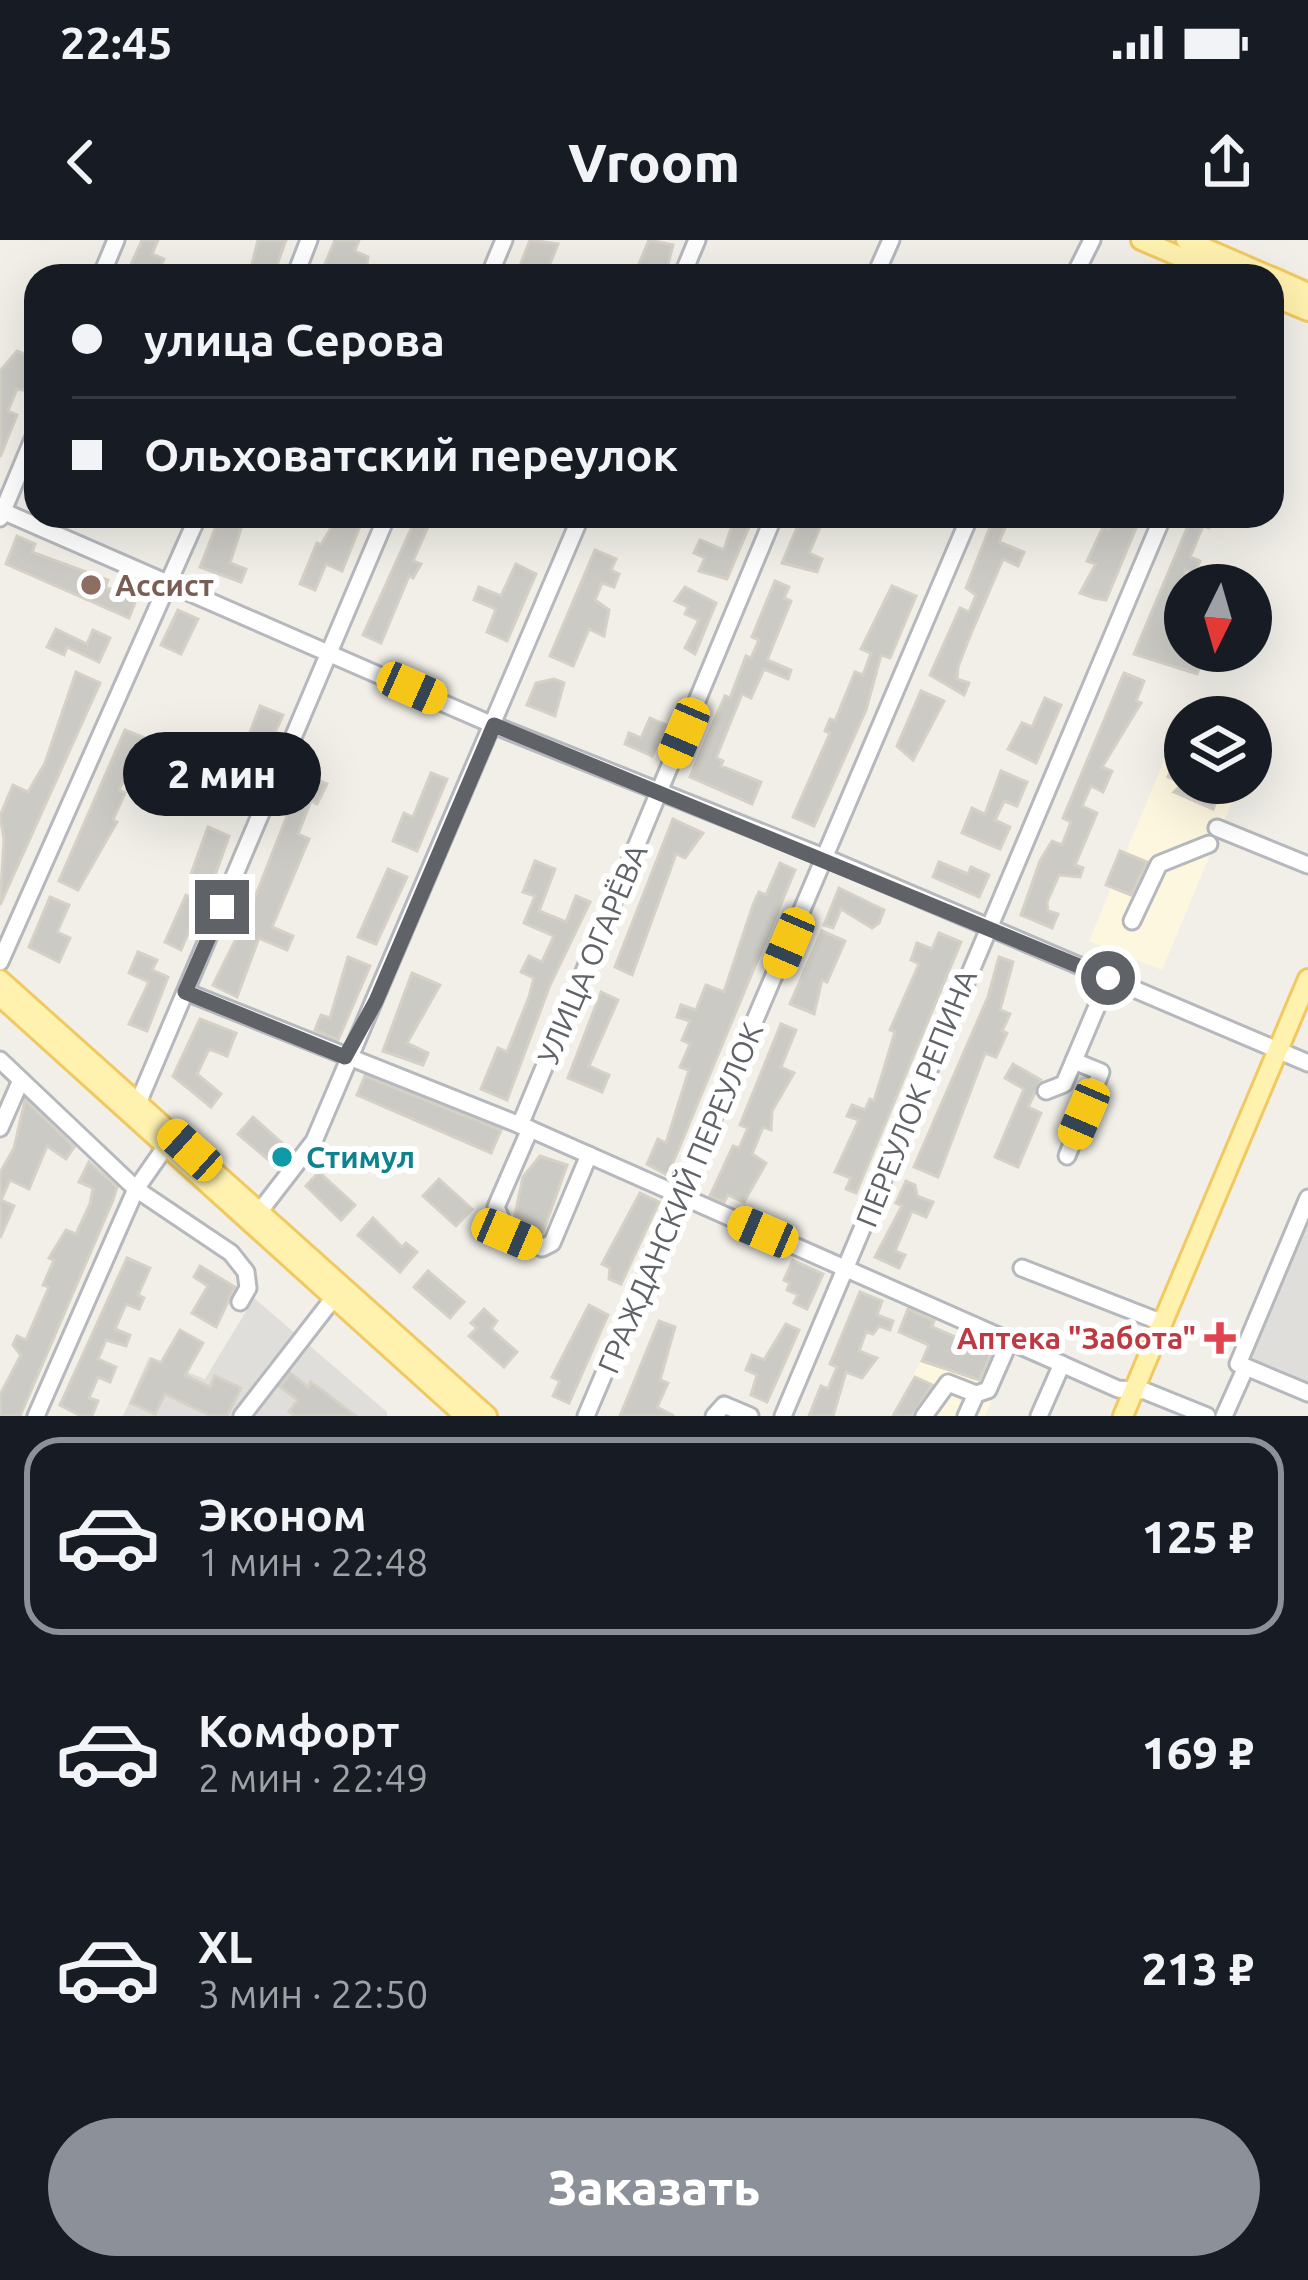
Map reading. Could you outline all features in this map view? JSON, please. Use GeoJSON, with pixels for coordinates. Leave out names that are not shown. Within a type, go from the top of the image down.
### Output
{"type":"FeatureCollection","features":[{"type":"Feature","properties":{"kind":"main road"},"geometry":{"type":"LineString","coordinates":[[1141,240],[1197,264]]}},
{"type":"Feature","properties":{"kind":"main road"},"geometry":{"type":"LineString","coordinates":[[1186,240],[1240,264]]}},
{"type":"Feature","properties":{"kind":"main road"},"geometry":{"type":"LineString","coordinates":[[1123,1416],[1308,979]]}},
{"type":"Feature","properties":{"kind":"main road"},"geometry":{"type":"LineString","coordinates":[[0,980],[260,1210],[465,1416]]}},
{"type":"Feature","properties":{"kind":"main road"},"geometry":{"type":"LineString","coordinates":[[0,996],[166,1146],[487,1416]]}},
{"type":"Feature","properties":{"kind":"street"},"geometry":{"type":"LineString","coordinates":[[1,513],[24,460]]}},
{"type":"Feature","properties":{"kind":"street"},"geometry":{"type":"LineString","coordinates":[[36,528],[494,725],[826,858],[1308,1063]]}},
{"type":"Feature","properties":{"kind":"street"},"geometry":{"type":"LineString","coordinates":[[0,962],[193,528]]}},
{"type":"Feature","properties":{"kind":"street"},"geometry":{"type":"LineString","coordinates":[[138,1103],[382,528]]}},
{"type":"Feature","properties":{"kind":"street"},"geometry":{"type":"LineString","coordinates":[[260,1210],[314,1142],[345,1057],[376,1001],[576,528]]}},
{"type":"Feature","properties":{"kind":"street","name":"УЛИЦА ОГАРЁВА"},"geometry":{"type":"LineString","coordinates":[[589,1155],[552,1243],[542,1248],[507,1234],[496,1207],[525,1127],[769,528]]}},
{"type":"Feature","properties":{"kind":"street","name":"ГРАЖДАНСКИЙ ПЕРЕУЛОК"},"geometry":{"type":"LineString","coordinates":[[586,1416],[965,528]]}},
{"type":"Feature","properties":{"kind":"street","name":"ПЕРЕУЛОК РЕПИНА"},"geometry":{"type":"LineString","coordinates":[[783,1416],[1158,528]]}},
{"type":"Feature","properties":{"kind":"street"},"geometry":{"type":"LineString","coordinates":[[1132,921],[1159,864],[1213,836],[1308,865]]}},
{"type":"Feature","properties":{"kind":"street"},"geometry":{"type":"LineString","coordinates":[[1046,1091],[1064,1084],[1108,978]]}},
{"type":"Feature","properties":{"kind":"street"},"geometry":{"type":"LineString","coordinates":[[185,992],[525,1127],[1062,1364],[1207,1416]]}},
{"type":"Feature","properties":{"kind":"street"},"geometry":{"type":"LineString","coordinates":[[0,1060],[136,1189],[242,1264],[248,1288],[240,1302]]}},
{"type":"Feature","properties":{"kind":"street"},"geometry":{"type":"LineString","coordinates":[[1066,1156],[1101,1072],[1074,1060]]}},
{"type":"Feature","properties":{"kind":"street"},"geometry":{"type":"LineString","coordinates":[[0,1128],[21,1080]]}},
{"type":"Feature","properties":{"kind":"street"},"geometry":{"type":"LineString","coordinates":[[36,1416],[136,1189],[166,1146]]}},
{"type":"Feature","properties":{"kind":"street"},"geometry":{"type":"LineString","coordinates":[[1306,1388],[1238,1364],[1308,1198]]}},
{"type":"Feature","properties":{"kind":"street"},"geometry":{"type":"LineString","coordinates":[[1022,1268],[1163,1323]]}},
{"type":"Feature","properties":{"kind":"street"},"geometry":{"type":"LineString","coordinates":[[242,1416],[339,1292]]}},
{"type":"Feature","properties":{"kind":"street"},"geometry":{"type":"LineString","coordinates":[[924,1416],[948,1383],[976,1394],[988,1390],[1010,1340]]}},
{"type":"Feature","properties":{"kind":"street"},"geometry":{"type":"LineString","coordinates":[[1039,1416],[1062,1364]]}},
{"type":"Feature","properties":{"kind":"street"},"geometry":{"type":"LineString","coordinates":[[1224,1416],[1246,1367]]}},
{"type":"Feature","properties":{"kind":"street"},"geometry":{"type":"LineString","coordinates":[[966,1416],[976,1394]]}},
{"type":"Feature","properties":{"kind":"street"},"geometry":{"type":"LineString","coordinates":[[714,1416],[724,1405],[750,1416]]}},
{"type":"Feature","properties":{"kind":"shaded area"},"geometry":{"type":"Polygon","coordinates":[[[1164,761],[1164,804],[1231,804],[1162,970],[1089,941],[1164,761]]]}},
{"type":"Feature","properties":{"kind":"shaded area"},"geometry":{"type":"Polygon","coordinates":[[[1308,1190],[1308,1387],[1240,1359],[1308,1190]]]}},
{"type":"Feature","properties":{"kind":"shaded area"},"geometry":{"type":"Polygon","coordinates":[[[254,1298],[387,1416],[123,1416],[149,1357],[205,1379],[254,1298]]]}},
{"type":"Feature","properties":{"kind":"shaded area"},"geometry":{"type":"Polygon","coordinates":[[[936,1329],[984,1350],[987,1345],[1001,1351],[1008,1361],[985,1416],[893,1416],[936,1329]]]}},
{"type":"Feature","properties":{"kind":"building"},"geometry":{"type":"Polygon","coordinates":[[[142,240],[158,240],[152,254],[164,259],[162,264],[131,264],[142,240]]]}},
{"type":"Feature","properties":{"kind":"building"},"geometry":{"type":"Polygon","coordinates":[[[258,240],[286,240],[277,264],[252,264],[258,240]]]}},
{"type":"Feature","properties":{"kind":"building"},"geometry":{"type":"Polygon","coordinates":[[[335,240],[359,240],[355,251],[368,257],[367,264],[325,264],[335,240]]]}},
{"type":"Feature","properties":{"kind":"building"},"geometry":{"type":"Polygon","coordinates":[[[530,240],[558,244],[550,264],[521,264],[530,240]]]}},
{"type":"Feature","properties":{"kind":"building"},"geometry":{"type":"Polygon","coordinates":[[[649,240],[673,245],[668,264],[639,264],[649,240]]]}},
{"type":"Feature","properties":{"kind":"building"},"geometry":{"type":"Polygon","coordinates":[[[17,351],[24,354],[24,390],[17,389],[8,411],[17,415],[0,457],[0,371],[17,351]]]}},
{"type":"Feature","properties":{"kind":"building"},"geometry":{"type":"Polygon","coordinates":[[[215,528],[241,528],[230,563],[246,569],[241,582],[200,567],[215,528]]]}},
{"type":"Feature","properties":{"kind":"building"},"geometry":{"type":"Polygon","coordinates":[[[331,528],[359,528],[342,571],[326,564],[315,590],[300,584],[317,543],[321,545],[331,528]]]}},
{"type":"Feature","properties":{"kind":"building"},"geometry":{"type":"Polygon","coordinates":[[[412,528],[427,528],[413,561],[421,564],[413,578],[409,576],[381,643],[363,635],[412,528]]]}},
{"type":"Feature","properties":{"kind":"building"},"geometry":{"type":"Polygon","coordinates":[[[731,528],[748,528],[727,579],[699,571],[705,558],[694,553],[700,540],[724,550],[731,528]]]}},
{"type":"Feature","properties":{"kind":"building"},"geometry":{"type":"Polygon","coordinates":[[[797,528],[820,528],[809,553],[822,559],[817,572],[782,563],[797,528]]]}},
{"type":"Feature","properties":{"kind":"building"},"geometry":{"type":"Polygon","coordinates":[[[990,528],[1005,528],[999,542],[1024,552],[1018,566],[1003,559],[970,636],[958,667],[957,679],[969,683],[964,695],[930,675],[960,608],[969,612],[976,595],[966,588],[990,528]]]}},
{"type":"Feature","properties":{"kind":"building"},"geometry":{"type":"Polygon","coordinates":[[[1103,528],[1136,528],[1106,600],[1080,593],[1096,564],[1087,561],[1103,528]]]}},
{"type":"Feature","properties":{"kind":"building"},"geometry":{"type":"Polygon","coordinates":[[[1187,528],[1202,528],[1190,557],[1199,564],[1172,564],[1187,528]]]}},
{"type":"Feature","properties":{"kind":"building"},"geometry":{"type":"Polygon","coordinates":[[[17,536],[35,544],[32,552],[108,580],[105,587],[136,600],[129,618],[6,564],[17,536]]]}},
{"type":"Feature","properties":{"kind":"building"},"geometry":{"type":"Polygon","coordinates":[[[595,550],[616,559],[611,570],[619,574],[614,587],[602,583],[595,600],[609,610],[604,636],[589,629],[573,666],[550,656],[595,550]]]}},
{"type":"Feature","properties":{"kind":"building"},"geometry":{"type":"Polygon","coordinates":[[[516,564],[536,574],[507,641],[487,632],[496,609],[474,600],[479,587],[501,596],[516,564]]]}},
{"type":"Feature","properties":{"kind":"building"},"geometry":{"type":"Polygon","coordinates":[[[775,581],[789,587],[784,598],[791,601],[767,660],[791,670],[788,679],[764,669],[751,698],[742,694],[716,758],[723,761],[721,766],[761,782],[752,804],[690,777],[725,696],[730,698],[746,656],[751,658],[759,640],[752,637],[775,581]]]}},
{"type":"Feature","properties":{"kind":"building"},"geometry":{"type":"Polygon","coordinates":[[[1164,583],[1164,664],[1134,654],[1164,583]]]}},
{"type":"Feature","properties":{"kind":"building"},"geometry":{"type":"Polygon","coordinates":[[[892,586],[916,596],[890,658],[881,655],[866,710],[814,826],[793,817],[830,733],[825,731],[830,719],[835,721],[855,672],[863,675],[871,653],[861,649],[892,586]]]}},
{"type":"Feature","properties":{"kind":"building"},"geometry":{"type":"Polygon","coordinates":[[[685,587],[716,603],[695,654],[685,648],[699,620],[685,614],[688,607],[675,601],[685,587]]]}},
{"type":"Feature","properties":{"kind":"building"},"geometry":{"type":"Polygon","coordinates":[[[178,610],[198,619],[181,654],[161,645],[178,610]]]}},
{"type":"Feature","properties":{"kind":"building"},"geometry":{"type":"Polygon","coordinates":[[[56,629],[87,644],[93,630],[110,638],[99,662],[67,647],[64,655],[47,647],[56,629]]]}},
{"type":"Feature","properties":{"kind":"building"},"geometry":{"type":"Polygon","coordinates":[[[76,672],[100,683],[0,905],[4,839],[0,816],[13,785],[28,792],[45,763],[76,672]]]}},
{"type":"Feature","properties":{"kind":"building"},"geometry":{"type":"Polygon","coordinates":[[[1124,673],[1144,681],[1136,701],[1141,703],[1102,767],[1112,771],[1103,792],[1091,786],[1082,806],[1097,813],[1075,865],[1083,868],[1080,877],[1059,875],[1047,902],[1048,911],[1058,914],[1052,928],[1021,915],[1040,861],[1052,841],[1062,845],[1071,822],[1063,818],[1124,673]]]}},
{"type":"Feature","properties":{"kind":"building"},"geometry":{"type":"Polygon","coordinates":[[[554,679],[564,683],[555,716],[527,705],[536,683],[554,679]]]}},
{"type":"Feature","properties":{"kind":"building"},"geometry":{"type":"Polygon","coordinates":[[[921,691],[944,701],[913,760],[897,746],[921,691]]]}},
{"type":"Feature","properties":{"kind":"building"},"geometry":{"type":"Polygon","coordinates":[[[1045,698],[1061,705],[1036,763],[1008,749],[1022,723],[1032,727],[1045,698]]]}},
{"type":"Feature","properties":{"kind":"building"},"geometry":{"type":"Polygon","coordinates":[[[260,706],[283,715],[260,766],[240,759],[260,706]]]}},
{"type":"Feature","properties":{"kind":"building"},"geometry":{"type":"Polygon","coordinates":[[[650,718],[666,725],[652,756],[625,744],[629,733],[641,738],[650,718]]]}},
{"type":"Feature","properties":{"kind":"building"},"geometry":{"type":"Polygon","coordinates":[[[125,730],[145,738],[119,790],[125,793],[113,820],[117,822],[78,890],[59,881],[125,730]]]}},
{"type":"Feature","properties":{"kind":"building"},"geometry":{"type":"Polygon","coordinates":[[[1001,771],[1027,782],[1017,806],[1004,801],[995,820],[1010,827],[1000,849],[962,833],[972,808],[985,814],[1001,771]]]}},
{"type":"Feature","properties":{"kind":"building"},"geometry":{"type":"Polygon","coordinates":[[[304,773],[327,784],[317,804],[311,801],[298,834],[309,839],[272,927],[293,936],[287,950],[259,938],[237,997],[213,985],[248,915],[304,773]]]}},
{"type":"Feature","properties":{"kind":"building"},"geometry":{"type":"Polygon","coordinates":[[[431,773],[447,779],[417,851],[393,841],[404,813],[413,817],[431,773]]]}},
{"type":"Feature","properties":{"kind":"building"},"geometry":{"type":"Polygon","coordinates":[[[673,819],[703,833],[685,858],[676,854],[632,975],[615,967],[673,819]]]}},
{"type":"Feature","properties":{"kind":"building"},"geometry":{"type":"Polygon","coordinates":[[[208,827],[229,836],[212,884],[191,874],[208,827]]]}},
{"type":"Feature","properties":{"kind":"building"},"geometry":{"type":"Polygon","coordinates":[[[1120,851],[1147,862],[1131,895],[1106,885],[1120,851]]]}},
{"type":"Feature","properties":{"kind":"building"},"geometry":{"type":"Polygon","coordinates":[[[535,861],[555,869],[539,911],[566,922],[576,896],[590,902],[550,985],[507,1100],[481,1089],[498,1048],[507,1052],[529,997],[534,978],[521,972],[529,956],[542,962],[554,936],[524,923],[535,896],[523,892],[535,861]]]}},
{"type":"Feature","properties":{"kind":"building"},"geometry":{"type":"Polygon","coordinates":[[[939,862],[968,874],[971,867],[989,875],[979,897],[933,877],[939,862]]]}},
{"type":"Feature","properties":{"kind":"building"},"geometry":{"type":"Polygon","coordinates":[[[780,863],[795,870],[672,1165],[679,1168],[674,1179],[647,1164],[658,1139],[666,1143],[689,1070],[680,1067],[690,1044],[682,1040],[690,1021],[677,1017],[681,1005],[696,1010],[706,985],[724,992],[753,905],[759,892],[766,895],[780,863]]]}},
{"type":"Feature","properties":{"kind":"building"},"geometry":{"type":"Polygon","coordinates":[[[388,869],[407,877],[376,944],[358,937],[388,869]]]}},
{"type":"Feature","properties":{"kind":"building"},"geometry":{"type":"Polygon","coordinates":[[[839,888],[884,910],[879,923],[872,928],[841,909],[833,928],[824,925],[839,888]]]}},
{"type":"Feature","properties":{"kind":"building"},"geometry":{"type":"Polygon","coordinates":[[[186,895],[201,902],[181,950],[165,942],[186,895]]]}},
{"type":"Feature","properties":{"kind":"building"},"geometry":{"type":"Polygon","coordinates":[[[50,897],[69,905],[57,932],[70,938],[59,962],[29,947],[50,897]]]}},
{"type":"Feature","properties":{"kind":"building"},"geometry":{"type":"Polygon","coordinates":[[[822,931],[845,941],[827,982],[822,980],[814,1014],[790,1004],[822,931]]]}},
{"type":"Feature","properties":{"kind":"building"},"geometry":{"type":"Polygon","coordinates":[[[939,933],[961,942],[856,1193],[846,1189],[851,1178],[835,1172],[859,1120],[847,1116],[852,1105],[865,1110],[870,1099],[874,1101],[895,1032],[890,1030],[919,964],[911,960],[917,943],[932,949],[939,933]]]}},
{"type":"Feature","properties":{"kind":"building"},"geometry":{"type":"Polygon","coordinates":[[[138,952],[157,960],[152,970],[168,977],[147,1031],[129,1024],[149,982],[129,973],[138,952]]]}},
{"type":"Feature","properties":{"kind":"building"},"geometry":{"type":"Polygon","coordinates":[[[348,957],[370,966],[338,1040],[315,1030],[321,1015],[330,1018],[348,957]]]}},
{"type":"Feature","properties":{"kind":"building"},"geometry":{"type":"Polygon","coordinates":[[[999,957],[1013,962],[1000,1010],[1010,1014],[1002,1031],[1007,1033],[996,1057],[985,1053],[938,1177],[914,1167],[988,997],[999,957]]]}},
{"type":"Feature","properties":{"kind":"building"},"geometry":{"type":"Polygon","coordinates":[[[412,973],[440,985],[407,1043],[428,1053],[423,1065],[383,1051],[412,973]]]}},
{"type":"Feature","properties":{"kind":"building"},"geometry":{"type":"Polygon","coordinates":[[[601,992],[618,1000],[589,1066],[609,1075],[602,1092],[568,1078],[601,992]]]}},
{"type":"Feature","properties":{"kind":"building"},"geometry":{"type":"Polygon","coordinates":[[[200,1019],[236,1033],[227,1056],[209,1049],[197,1074],[221,1094],[211,1107],[173,1076],[200,1019]]]}},
{"type":"Feature","properties":{"kind":"building"},"geometry":{"type":"Polygon","coordinates":[[[781,1024],[796,1030],[781,1067],[794,1073],[772,1111],[771,1130],[763,1127],[752,1154],[766,1163],[744,1202],[728,1195],[724,1202],[710,1196],[733,1146],[739,1148],[748,1128],[740,1125],[781,1024]]]}},
{"type":"Feature","properties":{"kind":"building"},"geometry":{"type":"Polygon","coordinates":[[[1013,1064],[1041,1080],[1028,1107],[1041,1113],[1018,1167],[995,1157],[1024,1089],[1005,1078],[1013,1064]]]}},
{"type":"Feature","properties":{"kind":"building"},"geometry":{"type":"Polygon","coordinates":[[[365,1076],[501,1130],[491,1153],[357,1095],[365,1076]]]}},
{"type":"Feature","properties":{"kind":"building"},"geometry":{"type":"Polygon","coordinates":[[[25,1100],[74,1147],[66,1159],[47,1146],[29,1189],[10,1180],[1,1200],[14,1206],[0,1238],[0,1173],[14,1148],[25,1100]]]}},
{"type":"Feature","properties":{"kind":"building"},"geometry":{"type":"Polygon","coordinates":[[[253,1117],[291,1151],[278,1168],[238,1134],[253,1117]]]}},
{"type":"Feature","properties":{"kind":"building"},"geometry":{"type":"Polygon","coordinates":[[[540,1156],[567,1165],[542,1235],[514,1219],[523,1177],[540,1156]]]}},
{"type":"Feature","properties":{"kind":"building"},"geometry":{"type":"Polygon","coordinates":[[[89,1162],[117,1187],[113,1200],[20,1416],[0,1416],[0,1395],[21,1355],[13,1345],[17,1336],[26,1340],[49,1287],[43,1285],[54,1260],[49,1258],[66,1230],[76,1234],[90,1204],[93,1188],[79,1182],[89,1162]]]}},
{"type":"Feature","properties":{"kind":"building"},"geometry":{"type":"Polygon","coordinates":[[[319,1172],[355,1205],[341,1220],[306,1186],[319,1172]]]}},
{"type":"Feature","properties":{"kind":"building"},"geometry":{"type":"Polygon","coordinates":[[[439,1179],[472,1209],[456,1226],[423,1196],[439,1179]]]}},
{"type":"Feature","properties":{"kind":"building"},"geometry":{"type":"Polygon","coordinates":[[[906,1181],[915,1185],[917,1196],[933,1202],[926,1217],[912,1211],[895,1251],[905,1255],[899,1268],[875,1257],[902,1206],[896,1203],[906,1181]]]}},
{"type":"Feature","properties":{"kind":"building"},"geometry":{"type":"Polygon","coordinates":[[[640,1193],[659,1202],[621,1284],[609,1279],[610,1268],[602,1264],[640,1193]]]}},
{"type":"Feature","properties":{"kind":"building"},"geometry":{"type":"Polygon","coordinates":[[[373,1218],[402,1247],[406,1243],[417,1252],[400,1272],[358,1235],[373,1218]]]}},
{"type":"Feature","properties":{"kind":"building"},"geometry":{"type":"Polygon","coordinates":[[[127,1258],[150,1268],[138,1295],[144,1298],[139,1309],[126,1304],[115,1329],[130,1335],[126,1346],[106,1340],[98,1359],[116,1367],[110,1382],[98,1377],[89,1398],[98,1401],[92,1416],[81,1416],[60,1405],[127,1258]]]}},
{"type":"Feature","properties":{"kind":"building"},"geometry":{"type":"Polygon","coordinates":[[[793,1260],[823,1274],[807,1309],[794,1303],[798,1295],[787,1290],[790,1283],[784,1280],[793,1260]]]}},
{"type":"Feature","properties":{"kind":"building"},"geometry":{"type":"Polygon","coordinates":[[[200,1266],[235,1287],[216,1327],[192,1313],[208,1286],[194,1277],[200,1266]]]}},
{"type":"Feature","properties":{"kind":"building"},"geometry":{"type":"Polygon","coordinates":[[[428,1271],[464,1302],[450,1318],[414,1287],[428,1271]]]}},
{"type":"Feature","properties":{"kind":"building"},"geometry":{"type":"Polygon","coordinates":[[[860,1292],[882,1301],[877,1315],[893,1321],[890,1330],[879,1326],[873,1334],[866,1332],[859,1351],[877,1358],[862,1378],[846,1372],[833,1416],[809,1416],[821,1386],[828,1389],[837,1367],[830,1364],[860,1292]]]}},
{"type":"Feature","properties":{"kind":"building"},"geometry":{"type":"Polygon","coordinates":[[[589,1305],[608,1315],[569,1403],[553,1396],[560,1381],[552,1377],[589,1305]]]}},
{"type":"Feature","properties":{"kind":"building"},"geometry":{"type":"Polygon","coordinates":[[[484,1309],[497,1321],[491,1329],[517,1352],[504,1367],[469,1336],[477,1328],[471,1323],[484,1309]]]}},
{"type":"Feature","properties":{"kind":"building"},"geometry":{"type":"Polygon","coordinates":[[[908,1309],[934,1321],[932,1327],[985,1350],[987,1345],[994,1348],[979,1380],[922,1361],[929,1345],[899,1332],[908,1309]]]}},
{"type":"Feature","properties":{"kind":"building"},"geometry":{"type":"Polygon","coordinates":[[[659,1321],[675,1327],[660,1380],[668,1383],[657,1407],[674,1416],[620,1416],[659,1321]]]}},
{"type":"Feature","properties":{"kind":"building"},"geometry":{"type":"Polygon","coordinates":[[[786,1324],[799,1330],[767,1402],[751,1395],[757,1375],[746,1370],[752,1355],[764,1360],[786,1324]]]}},
{"type":"Feature","properties":{"kind":"building"},"geometry":{"type":"Polygon","coordinates":[[[180,1330],[203,1343],[185,1375],[210,1387],[215,1376],[241,1388],[227,1416],[211,1416],[165,1394],[155,1414],[131,1403],[152,1359],[161,1363],[180,1330]]]}},
{"type":"Feature","properties":{"kind":"building"},"geometry":{"type":"Polygon","coordinates":[[[290,1373],[308,1387],[311,1382],[356,1416],[295,1416],[289,1412],[298,1400],[280,1387],[290,1373]]]}},
{"type":"Feature","properties":{"kind":"building"},"geometry":{"type":"Polygon","coordinates":[[[915,1377],[932,1385],[912,1416],[893,1416],[915,1377]]]}},
{"type":"Feature","properties":{"kind":"place","name":"Ассист"},"geometry":{"type":"Point","coordinates":[91,585]}},
{"type":"Feature","properties":{"kind":"place","name":"Стимул"},"geometry":{"type":"Point","coordinates":[282,1157]}},
{"type":"Feature","properties":{"kind":"place","name":"Аптека \"Забота\""},"geometry":{"type":"Point","coordinates":[1220,1338]}},
{"type":"Feature","properties":{"kind":"route"},"geometry":{"type":"LineString","coordinates":[[222,907],[185,992],[345,1057],[376,1001],[494,725],[1108,978]]}}]}
